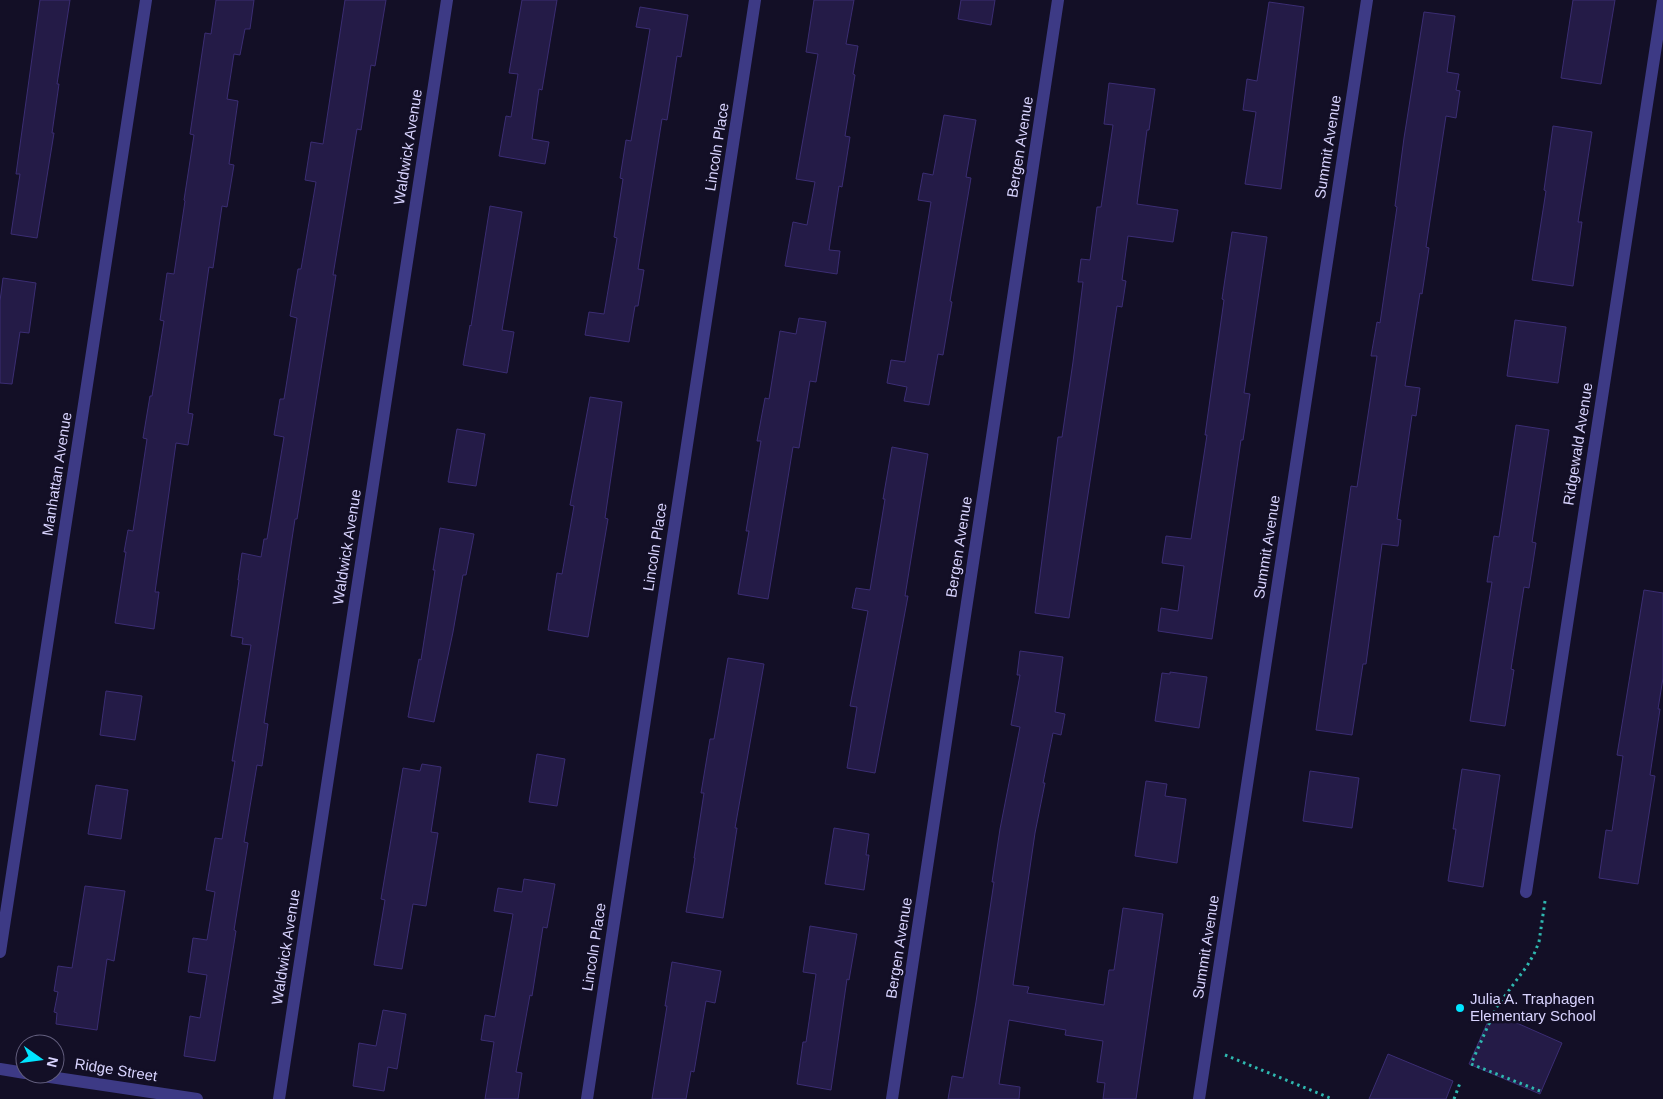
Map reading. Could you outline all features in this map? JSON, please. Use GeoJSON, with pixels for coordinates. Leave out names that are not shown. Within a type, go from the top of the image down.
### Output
{"type":"FeatureCollection","features":[{"type":"Feature","properties":{"kind":"street","name":"Manhattan Avenue"},"geometry":{"type":"LineString","coordinates":[[0,952],[146,0]]}},
{"type":"Feature","properties":{"kind":"street","name":"Waldwick Avenue"},"geometry":{"type":"LineString","coordinates":[[279,1099],[447,0]]}},
{"type":"Feature","properties":{"kind":"street","name":"Lincoln Place"},"geometry":{"type":"LineString","coordinates":[[587,1099],[756,0]]}},
{"type":"Feature","properties":{"kind":"street","name":"Bergen Avenue"},"geometry":{"type":"LineString","coordinates":[[892,1099],[1058,0]]}},
{"type":"Feature","properties":{"kind":"street","name":"Summit Avenue"},"geometry":{"type":"LineString","coordinates":[[1199,1099],[1367,0]]}},
{"type":"Feature","properties":{"kind":"street","name":"Ridgewald Avenue"},"geometry":{"type":"LineString","coordinates":[[1526,892],[1663,0]]}},
{"type":"Feature","properties":{"kind":"street"},"geometry":{"type":"LineString","coordinates":[[0,1070],[15,1072]]}},
{"type":"Feature","properties":{"kind":"street","name":"Ridge Street"},"geometry":{"type":"LineString","coordinates":[[65,1079],[197,1099]]}},
{"type":"Feature","properties":{"kind":"path"},"geometry":{"type":"LineString","coordinates":[[1526,892],[1546,895],[1539,942],[1527,966],[1496,1008],[1471,1064],[1540,1091]]}},
{"type":"Feature","properties":{"kind":"path"},"geometry":{"type":"LineString","coordinates":[[1207,1047],[1331,1099]]}},
{"type":"Feature","properties":{"kind":"path"},"geometry":{"type":"LineString","coordinates":[[1454,1099],[1460,1083]]}},
{"type":"Feature","properties":{"kind":"building"},"geometry":{"type":"Polygon","coordinates":[[[40,0],[70,0],[57,84],[59,84],[52,133],[54,133],[37,238],[11,234],[20,174],[16,174],[40,0]]]}},
{"type":"Feature","properties":{"kind":"building"},"geometry":{"type":"Polygon","coordinates":[[[216,0],[254,0],[250,29],[245,29],[240,55],[234,54],[227,99],[238,101],[229,164],[234,165],[227,207],[222,206],[213,268],[209,267],[188,413],[193,414],[188,445],[176,443],[155,592],[159,592],[154,629],[115,623],[126,552],[124,552],[128,530],[133,531],[147,439],[143,438],[164,321],[160,320],[167,273],[174,274],[194,135],[190,134],[205,33],[211,34],[216,0]]]}},
{"type":"Feature","properties":{"kind":"building"},"geometry":{"type":"Polygon","coordinates":[[[345,0],[386,0],[375,66],[371,65],[361,130],[357,129],[333,275],[336,275],[297,519],[295,519],[264,723],[268,724],[262,766],[257,765],[244,842],[248,843],[215,1061],[184,1056],[190,1016],[200,1018],[207,975],[188,972],[193,938],[207,940],[215,892],[206,890],[215,838],[222,839],[235,761],[232,761],[251,645],[242,644],[243,638],[231,636],[238,580],[242,553],[261,557],[264,539],[267,539],[284,437],[274,435],[280,399],[284,399],[297,318],[290,316],[298,269],[301,269],[316,182],[305,180],[311,142],[323,144],[345,0]]]}},
{"type":"Feature","properties":{"kind":"building"},"geometry":{"type":"Polygon","coordinates":[[[522,0],[557,0],[542,90],[539,89],[532,139],[549,142],[545,164],[499,156],[506,116],[511,117],[518,74],[509,73],[522,0]]]}},
{"type":"Feature","properties":{"kind":"building"},"geometry":{"type":"Polygon","coordinates":[[[814,0],[854,0],[846,44],[858,46],[845,136],[850,137],[842,187],[839,186],[829,250],[840,251],[837,274],[785,266],[793,222],[807,225],[815,182],[796,179],[818,54],[806,52],[814,0]]]}},
{"type":"Feature","properties":{"kind":"building"},"geometry":{"type":"Polygon","coordinates":[[[961,0],[995,0],[991,25],[958,19],[961,0]]]}},
{"type":"Feature","properties":{"kind":"building"},"geometry":{"type":"Polygon","coordinates":[[[1573,0],[1615,0],[1601,84],[1561,78],[1573,0]]]}},
{"type":"Feature","properties":{"kind":"building"},"geometry":{"type":"Polygon","coordinates":[[[1269,2],[1304,7],[1281,189],[1245,184],[1256,112],[1243,110],[1247,79],[1257,81],[1269,2]]]}},
{"type":"Feature","properties":{"kind":"building"},"geometry":{"type":"Polygon","coordinates":[[[640,7],[688,15],[681,57],[677,56],[667,120],[662,119],[638,269],[644,270],[629,342],[585,335],[589,312],[604,314],[617,238],[614,237],[623,179],[620,178],[626,140],[631,141],[650,29],[636,27],[640,7]]]}},
{"type":"Feature","properties":{"kind":"building"},"geometry":{"type":"Polygon","coordinates":[[[1424,12],[1455,16],[1447,72],[1459,74],[1456,90],[1460,91],[1456,118],[1446,116],[1426,247],[1429,248],[1405,386],[1420,388],[1416,416],[1412,415],[1397,519],[1401,520],[1398,546],[1382,544],[1366,664],[1363,664],[1352,735],[1316,730],[1351,486],[1357,487],[1377,356],[1371,356],[1377,322],[1380,323],[1397,207],[1395,206],[1404,138],[1424,12]]]}},
{"type":"Feature","properties":{"kind":"building"},"geometry":{"type":"Polygon","coordinates":[[[1109,83],[1155,89],[1149,130],[1147,130],[1137,204],[1178,210],[1173,242],[1128,236],[1122,280],[1126,281],[1122,307],[1117,306],[1069,618],[1035,613],[1058,437],[1062,437],[1073,362],[1083,282],[1078,282],[1081,259],[1090,260],[1097,207],[1101,207],[1113,125],[1104,124],[1109,83]]]}},
{"type":"Feature","properties":{"kind":"building"},"geometry":{"type":"Polygon","coordinates":[[[944,115],[976,120],[966,177],[971,178],[950,301],[952,302],[943,355],[938,354],[929,405],[904,401],[907,387],[887,383],[891,360],[905,362],[931,202],[918,200],[923,173],[933,175],[944,115]]]}},
{"type":"Feature","properties":{"kind":"building"},"geometry":{"type":"Polygon","coordinates":[[[1553,126],[1592,132],[1578,222],[1582,222],[1573,286],[1532,280],[1546,191],[1544,190],[1553,126]]]}},
{"type":"Feature","properties":{"kind":"building"},"geometry":{"type":"Polygon","coordinates":[[[490,206],[522,212],[502,330],[514,332],[507,373],[463,365],[490,206]]]}},
{"type":"Feature","properties":{"kind":"building"},"geometry":{"type":"Polygon","coordinates":[[[1232,232],[1267,237],[1244,393],[1250,394],[1243,440],[1241,440],[1212,639],[1158,631],[1161,608],[1178,611],[1184,566],[1162,563],[1166,536],[1191,539],[1207,435],[1205,435],[1232,232]]]}},
{"type":"Feature","properties":{"kind":"building"},"geometry":{"type":"Polygon","coordinates":[[[3,278],[36,283],[29,333],[20,332],[12,384],[0,383],[0,301],[3,278]]]}},
{"type":"Feature","properties":{"kind":"building"},"geometry":{"type":"Polygon","coordinates":[[[799,318],[826,322],[816,382],[810,381],[799,448],[793,447],[768,599],[738,594],[749,531],[746,531],[761,441],[757,441],[765,398],[769,399],[780,331],[796,334],[799,318]]]}},
{"type":"Feature","properties":{"kind":"building"},"geometry":{"type":"Polygon","coordinates":[[[1515,320],[1566,327],[1558,383],[1507,376],[1515,320]]]}},
{"type":"Feature","properties":{"kind":"building"},"geometry":{"type":"Polygon","coordinates":[[[590,397],[622,402],[605,518],[608,519],[588,637],[548,630],[557,573],[562,574],[574,506],[570,505],[590,397]]]}},
{"type":"Feature","properties":{"kind":"building"},"geometry":{"type":"Polygon","coordinates":[[[1516,425],[1549,430],[1532,542],[1536,543],[1529,588],[1524,587],[1511,669],[1514,670],[1505,726],[1470,721],[1492,582],[1487,582],[1494,536],[1499,537],[1516,425]]]}},
{"type":"Feature","properties":{"kind":"building"},"geometry":{"type":"Polygon","coordinates":[[[457,429],[485,434],[476,486],[448,482],[457,429]]]}},
{"type":"Feature","properties":{"kind":"building"},"geometry":{"type":"Polygon","coordinates":[[[892,447],[928,454],[905,596],[908,596],[875,773],[847,768],[857,707],[850,706],[868,611],[852,608],[856,588],[870,590],[892,447]]]}},
{"type":"Feature","properties":{"kind":"building"},"geometry":{"type":"Polygon","coordinates":[[[440,528],[474,534],[466,575],[463,575],[434,722],[408,717],[419,659],[421,660],[440,528]]]}},
{"type":"Feature","properties":{"kind":"building"},"geometry":{"type":"Polygon","coordinates":[[[1644,590],[1663,593],[1663,678],[1650,775],[1655,776],[1638,884],[1599,878],[1606,830],[1612,831],[1623,756],[1617,755],[1644,590]]]}},
{"type":"Feature","properties":{"kind":"building"},"geometry":{"type":"Polygon","coordinates":[[[1020,651],[1063,657],[1055,712],[1065,714],[1061,735],[1053,733],[1043,783],[1045,783],[1035,833],[1013,985],[1029,987],[1027,993],[1104,1005],[1109,970],[1114,970],[1123,908],[1163,914],[1136,1099],[1103,1099],[1105,1083],[1097,1082],[1103,1041],[1065,1035],[1066,1030],[1009,1020],[999,1084],[1020,1087],[1019,1099],[948,1099],[952,1076],[963,1078],[976,1002],[1000,829],[1020,727],[1011,725],[1020,675],[1017,675],[1020,651]]]}},
{"type":"Feature","properties":{"kind":"building"},"geometry":{"type":"Polygon","coordinates":[[[728,658],[764,664],[735,828],[737,828],[723,918],[686,912],[704,793],[701,793],[710,739],[714,739],[728,658]]]}},
{"type":"Feature","properties":{"kind":"building"},"geometry":{"type":"Polygon","coordinates":[[[1170,672],[1207,677],[1199,728],[1155,721],[1162,673],[1170,674],[1170,672]]]}},
{"type":"Feature","properties":{"kind":"building"},"geometry":{"type":"Polygon","coordinates":[[[106,691],[142,696],[135,740],[100,735],[106,691]]]}},
{"type":"Feature","properties":{"kind":"building"},"geometry":{"type":"Polygon","coordinates":[[[537,754],[565,759],[557,806],[529,802],[537,754]]]}},
{"type":"Feature","properties":{"kind":"building"},"geometry":{"type":"Polygon","coordinates":[[[422,764],[441,767],[431,832],[438,833],[426,906],[413,904],[402,969],[374,965],[385,900],[381,899],[403,768],[420,771],[422,764]]]}},
{"type":"Feature","properties":{"kind":"building"},"geometry":{"type":"Polygon","coordinates":[[[1462,769],[1500,775],[1483,887],[1448,881],[1462,769]]]}},
{"type":"Feature","properties":{"kind":"building"},"geometry":{"type":"Polygon","coordinates":[[[1310,771],[1359,778],[1352,828],[1303,821],[1310,771]]]}},
{"type":"Feature","properties":{"kind":"building"},"geometry":{"type":"Polygon","coordinates":[[[1146,781],[1167,784],[1165,796],[1186,799],[1177,863],[1135,856],[1146,781]]]}},
{"type":"Feature","properties":{"kind":"building"},"geometry":{"type":"Polygon","coordinates":[[[96,785],[128,790],[121,839],[88,834],[96,785]]]}},
{"type":"Feature","properties":{"kind":"building"},"geometry":{"type":"Polygon","coordinates":[[[834,828],[869,834],[866,855],[869,855],[864,890],[825,884],[834,828]]]}},
{"type":"Feature","properties":{"kind":"building"},"geometry":{"type":"Polygon","coordinates":[[[524,879],[555,884],[547,928],[543,927],[532,996],[530,995],[516,1072],[522,1073],[518,1099],[485,1099],[494,1042],[481,1040],[485,1015],[495,1017],[513,914],[494,911],[498,888],[522,892],[524,879]]]}},
{"type":"Feature","properties":{"kind":"building"},"geometry":{"type":"Polygon","coordinates":[[[85,886],[125,891],[114,961],[107,959],[97,1030],[56,1024],[57,1013],[54,1012],[58,992],[54,991],[58,966],[72,968],[85,886]]]}},
{"type":"Feature","properties":{"kind":"building"},"geometry":{"type":"Polygon","coordinates":[[[810,926],[857,934],[849,980],[847,979],[831,1090],[797,1084],[803,1042],[806,1042],[816,974],[803,972],[810,926]]]}},
{"type":"Feature","properties":{"kind":"building"},"geometry":{"type":"Polygon","coordinates":[[[672,962],[721,971],[715,1003],[706,1001],[694,1072],[691,1071],[686,1099],[652,1099],[667,1006],[665,1006],[672,962]]]}},
{"type":"Feature","properties":{"kind":"building"},"geometry":{"type":"Polygon","coordinates":[[[383,1010],[406,1014],[397,1069],[388,1067],[384,1091],[353,1086],[359,1043],[376,1046],[383,1010]]]}},
{"type":"Feature","properties":{"kind":"building"},"geometry":{"type":"Polygon","coordinates":[[[1492,1012],[1562,1043],[1540,1094],[1469,1064],[1492,1012]]]}},
{"type":"Feature","properties":{"kind":"building"},"geometry":{"type":"Polygon","coordinates":[[[1388,1054],[1453,1081],[1446,1099],[1369,1099],[1388,1054]]]}},
{"type":"Feature","properties":{"kind":"place","name":"Julia A. Traphagen Elementary School"},"geometry":{"type":"Point","coordinates":[1460,1008]}}]}
